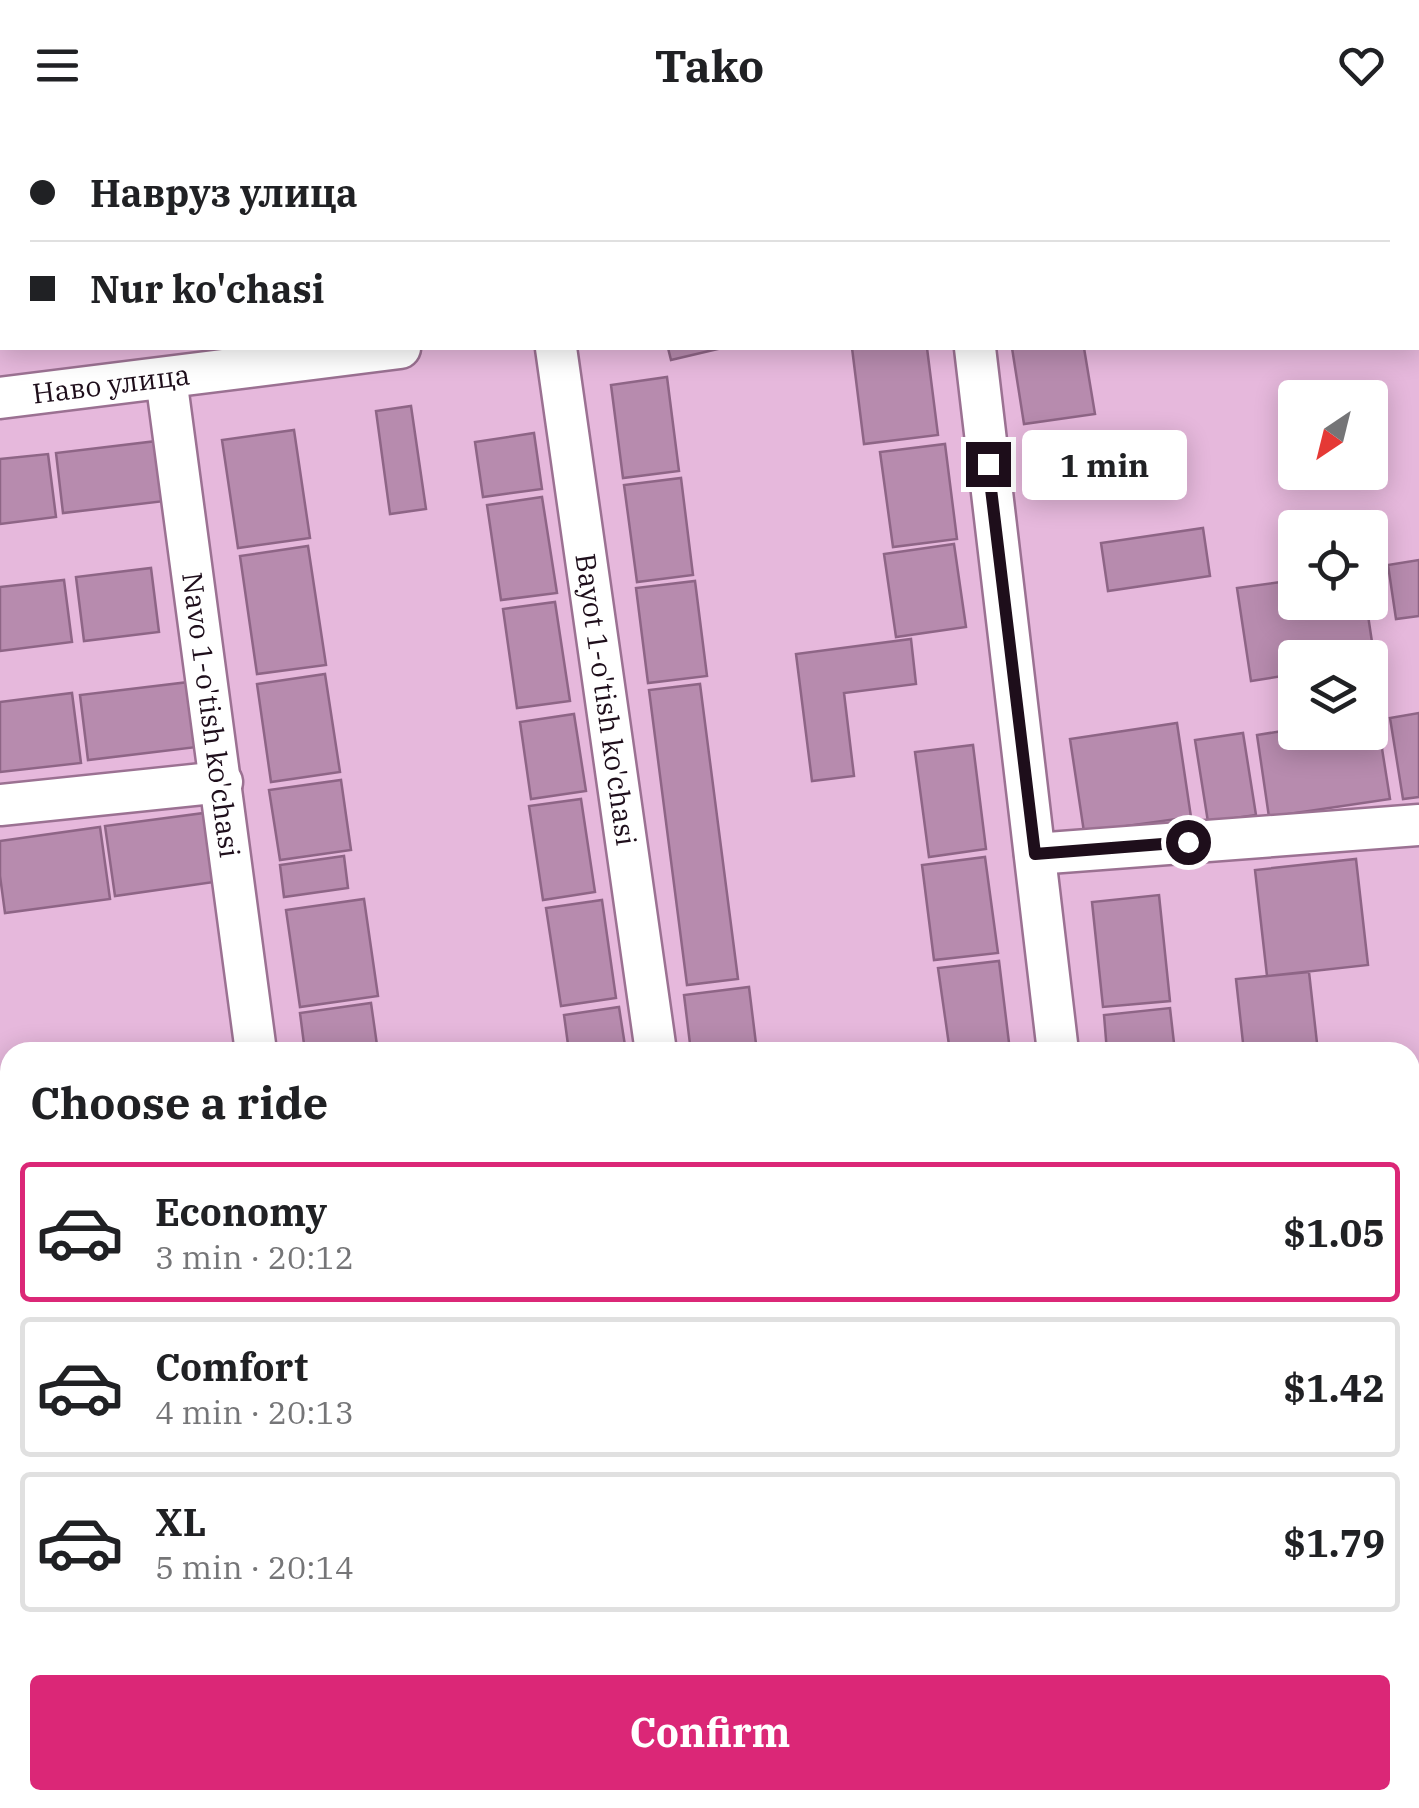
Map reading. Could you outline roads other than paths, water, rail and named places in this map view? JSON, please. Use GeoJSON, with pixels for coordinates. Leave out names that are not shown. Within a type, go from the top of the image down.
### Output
{"type":"FeatureCollection","features":[{"type":"Feature","properties":{"kind":"street","name":"Наво улица"},"geometry":{"type":"LineString","coordinates":[[0,398],[384,350]]}},
{"type":"Feature","properties":{"kind":"street","name":"Bayot 1-o'tish ko'chasi"},"geometry":{"type":"LineString","coordinates":[[556,350],[655,1042]]}},
{"type":"Feature","properties":{"kind":"street"},"geometry":{"type":"LineString","coordinates":[[975,350],[1057,1042]]}},
{"type":"Feature","properties":{"kind":"street","name":"Navo 1-o'tish ko'chasi"},"geometry":{"type":"LineString","coordinates":[[166,378],[255,1042]]}},
{"type":"Feature","properties":{"kind":"street"},"geometry":{"type":"LineString","coordinates":[[0,806],[222,782]]}},
{"type":"Feature","properties":{"kind":"street"},"geometry":{"type":"LineString","coordinates":[[1035,854],[1419,824]]}}]}
